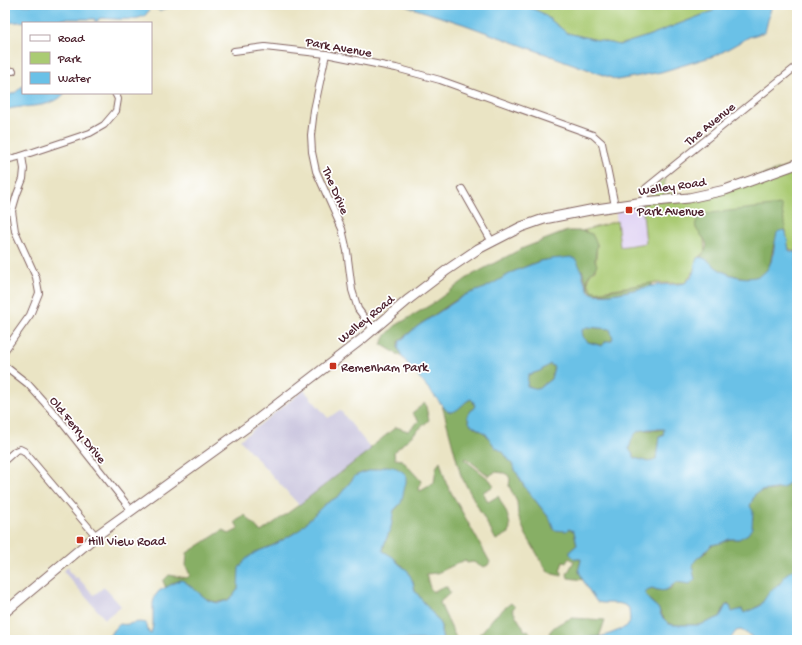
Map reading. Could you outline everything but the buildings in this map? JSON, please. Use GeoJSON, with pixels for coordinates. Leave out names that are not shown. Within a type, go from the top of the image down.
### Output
{"type":"FeatureCollection","features":[{"type":"Feature","properties":{"kind":"main road","name":"Welley Road"},"geometry":{"type":"LineString","coordinates":[[5,612],[96,536],[254,422],[447,270],[478,249],[521,227],[544,219],[615,206],[689,198],[718,191],[797,164]]}},
{"type":"Feature","properties":{"kind":"street","name":"Park Avenue"},"geometry":{"type":"LineString","coordinates":[[234,51],[265,46],[326,54],[396,68],[440,80],[593,135],[602,143],[615,206]]}},
{"type":"Feature","properties":{"kind":"street","name":"The Drive"},"geometry":{"type":"LineString","coordinates":[[326,54],[314,110],[311,135],[312,152],[316,171],[342,230],[347,251],[352,290],[358,309],[373,329]]}},
{"type":"Feature","properties":{"kind":"street","name":"The Avenue"},"geometry":{"type":"LineString","coordinates":[[644,202],[646,188],[797,66]]}},
{"type":"Feature","properties":{"kind":"street"},"geometry":{"type":"LineString","coordinates":[[5,70],[13,71]]}},
{"type":"Feature","properties":{"kind":"street"},"geometry":{"type":"LineString","coordinates":[[5,160],[22,156],[90,133],[104,125],[116,111],[118,100],[115,94]]}},
{"type":"Feature","properties":{"kind":"street"},"geometry":{"type":"LineString","coordinates":[[5,350],[30,315],[39,293],[36,277],[15,231],[12,211],[23,179],[24,170],[22,156]]}},
{"type":"Feature","properties":{"kind":"street"},"geometry":{"type":"LineString","coordinates":[[462,189],[492,242]]}},
{"type":"Feature","properties":{"kind":"street","name":"Old Ferry Drive"},"geometry":{"type":"LineString","coordinates":[[5,366],[28,384],[60,420],[132,511]]}},
{"type":"Feature","properties":{"kind":"street"},"geometry":{"type":"LineString","coordinates":[[5,460],[15,451],[20,449],[24,451],[96,536]]}},
{"type":"Feature","properties":{"kind":"shaded area"},"geometry":{"type":"Polygon","coordinates":[[[642,203],[647,243],[620,247],[615,206],[642,203]]]}},
{"type":"Feature","properties":{"kind":"shaded area"},"geometry":{"type":"Polygon","coordinates":[[[304,390],[328,418],[340,410],[371,449],[299,505],[240,440],[304,390]]]}},
{"type":"Feature","properties":{"kind":"shaded area"},"geometry":{"type":"Polygon","coordinates":[[[69,566],[69,571],[75,578],[77,577],[94,595],[104,587],[121,606],[105,619],[63,571],[69,566]]]}},
{"type":"Feature","properties":{"kind":"green space"},"geometry":{"type":"Polygon","coordinates":[[[525,5],[719,5],[713,11],[645,37],[619,45],[567,33],[542,13],[525,5]]]}},
{"type":"Feature","properties":{"kind":"green space"},"geometry":{"type":"Polygon","coordinates":[[[797,164],[797,252],[788,248],[786,231],[696,227],[704,239],[705,252],[697,258],[696,267],[685,283],[652,283],[594,292],[588,283],[590,273],[595,270],[597,244],[587,232],[582,231],[617,221],[620,247],[646,243],[642,203],[689,198],[797,164]]]}},
{"type":"Feature","properties":{"kind":"green space"},"geometry":{"type":"Polygon","coordinates":[[[664,179],[666,181],[664,183],[668,193],[673,193],[678,197],[653,199],[651,196],[652,190],[664,179]]]}},
{"type":"Feature","properties":{"kind":"green space"},"geometry":{"type":"Polygon","coordinates":[[[781,205],[786,232],[785,230],[776,241],[768,269],[764,274],[752,278],[739,277],[720,270],[706,259],[700,257],[705,250],[706,244],[696,226],[697,220],[703,214],[781,205]]]}},
{"type":"Feature","properties":{"kind":"green space"},"geometry":{"type":"Polygon","coordinates":[[[567,231],[582,231],[592,234],[597,244],[595,260],[597,265],[588,279],[588,285],[592,290],[601,292],[652,283],[652,286],[612,294],[593,293],[588,288],[582,270],[540,261],[515,271],[485,288],[465,295],[418,326],[399,341],[398,347],[402,357],[381,344],[387,334],[395,326],[432,304],[470,276],[521,249],[567,231]]]}},
{"type":"Feature","properties":{"kind":"green space"},"geometry":{"type":"Polygon","coordinates":[[[587,327],[610,329],[613,338],[603,346],[588,342],[583,337],[582,330],[587,327]]]}},
{"type":"Feature","properties":{"kind":"green space"},"geometry":{"type":"Polygon","coordinates":[[[550,364],[554,367],[551,379],[538,389],[527,386],[527,375],[540,371],[550,364]]]}},
{"type":"Feature","properties":{"kind":"green space"},"geometry":{"type":"Polygon","coordinates":[[[471,399],[475,406],[470,412],[474,427],[486,434],[495,447],[503,452],[512,464],[524,486],[550,519],[554,530],[569,529],[574,531],[577,545],[570,551],[577,559],[581,559],[579,572],[584,580],[568,578],[567,574],[574,561],[569,558],[566,563],[563,562],[560,571],[562,572],[562,576],[547,571],[525,533],[518,515],[517,502],[509,486],[510,479],[508,475],[495,472],[489,476],[466,458],[465,460],[490,480],[494,486],[483,492],[488,502],[498,496],[509,519],[509,533],[496,540],[461,476],[442,405],[447,411],[458,409],[465,402],[471,399]]]}},
{"type":"Feature","properties":{"kind":"green space"},"geometry":{"type":"Polygon","coordinates":[[[425,403],[429,420],[394,452],[395,459],[402,460],[421,481],[419,488],[420,491],[434,483],[436,468],[440,461],[446,483],[490,562],[484,567],[473,562],[467,563],[465,560],[437,573],[426,574],[430,588],[433,592],[440,588],[447,587],[450,593],[440,602],[457,640],[443,640],[441,626],[415,591],[413,582],[403,566],[383,551],[391,527],[394,510],[398,507],[387,466],[355,476],[339,496],[324,505],[298,531],[274,545],[256,552],[239,568],[239,586],[231,598],[218,602],[206,599],[184,581],[175,582],[166,588],[163,581],[169,575],[187,578],[190,575],[186,566],[187,553],[223,530],[229,534],[239,529],[235,522],[245,515],[261,532],[299,505],[371,449],[370,448],[396,427],[408,431],[419,421],[412,413],[425,403]]]}},
{"type":"Feature","properties":{"kind":"green space"},"geometry":{"type":"Polygon","coordinates":[[[664,428],[663,436],[659,437],[656,459],[648,462],[635,458],[629,449],[632,436],[639,430],[659,430],[664,428]]]}},
{"type":"Feature","properties":{"kind":"green space"},"geometry":{"type":"Polygon","coordinates":[[[797,476],[797,570],[786,575],[761,604],[744,613],[742,609],[732,612],[728,604],[725,606],[720,617],[700,625],[674,625],[666,622],[658,608],[646,597],[645,594],[647,590],[652,588],[658,590],[670,589],[676,582],[695,579],[692,568],[693,564],[697,558],[705,553],[711,545],[731,539],[739,539],[753,519],[750,506],[755,494],[762,491],[781,488],[797,476]]]}},
{"type":"Feature","properties":{"kind":"green space"},"geometry":{"type":"Polygon","coordinates":[[[511,603],[515,607],[512,609],[525,631],[528,630],[534,640],[475,640],[495,616],[511,603]]]}},
{"type":"Feature","properties":{"kind":"green space"},"geometry":{"type":"Polygon","coordinates":[[[572,618],[605,620],[599,637],[586,637],[577,640],[553,640],[549,633],[551,630],[559,624],[572,618]]]}},
{"type":"Feature","properties":{"kind":"water"},"geometry":{"type":"Polygon","coordinates":[[[5,5],[173,5],[160,11],[151,6],[145,15],[135,19],[102,18],[95,22],[95,19],[64,19],[60,22],[48,22],[45,20],[5,23],[5,5]]]}},
{"type":"Feature","properties":{"kind":"water"},"geometry":{"type":"Polygon","coordinates":[[[403,5],[525,5],[542,13],[567,33],[619,45],[645,37],[713,11],[719,5],[774,5],[771,8],[765,32],[749,37],[717,55],[661,72],[617,80],[463,24],[403,5]]]}},
{"type":"Feature","properties":{"kind":"water"},"geometry":{"type":"Polygon","coordinates":[[[22,86],[22,94],[64,94],[52,102],[45,104],[5,110],[5,97],[16,92],[22,86]]]}},
{"type":"Feature","properties":{"kind":"water"},"geometry":{"type":"Polygon","coordinates":[[[785,230],[790,252],[797,252],[797,476],[783,488],[761,491],[755,494],[750,506],[753,511],[752,528],[748,534],[739,539],[729,539],[721,543],[711,545],[694,562],[693,572],[695,579],[690,584],[676,582],[663,591],[652,588],[647,590],[645,594],[658,608],[662,617],[669,624],[700,625],[720,617],[726,605],[730,606],[732,612],[742,609],[744,613],[760,606],[770,591],[782,582],[785,575],[795,568],[797,570],[797,640],[753,640],[751,636],[741,630],[736,631],[731,638],[732,640],[577,640],[585,637],[602,636],[627,626],[630,621],[629,608],[618,603],[597,602],[586,586],[580,573],[579,568],[581,559],[575,559],[570,554],[570,551],[577,545],[574,531],[569,529],[566,531],[554,530],[550,519],[524,486],[512,464],[503,452],[495,447],[486,434],[470,424],[467,416],[475,406],[473,401],[471,399],[457,410],[451,412],[447,411],[402,357],[398,347],[400,341],[418,326],[465,295],[485,288],[515,271],[540,261],[571,257],[575,259],[578,262],[590,292],[603,295],[657,285],[685,283],[693,274],[697,258],[700,257],[706,259],[726,273],[747,278],[760,275],[765,272],[772,258],[777,233],[785,230]],[[587,327],[582,330],[583,337],[588,342],[602,346],[606,341],[611,341],[613,338],[610,329],[587,327]],[[550,364],[540,371],[528,375],[527,386],[538,389],[551,379],[554,367],[550,364]],[[649,429],[634,434],[629,449],[635,458],[648,462],[656,459],[659,437],[663,436],[664,429],[649,429]]]}},
{"type":"Feature","properties":{"kind":"water"},"geometry":{"type":"Polygon","coordinates":[[[387,466],[398,469],[404,473],[406,475],[406,482],[401,503],[394,510],[391,527],[383,551],[393,557],[408,571],[415,591],[441,626],[443,640],[107,640],[113,630],[120,624],[139,622],[146,623],[149,633],[151,634],[153,625],[153,603],[155,596],[159,591],[180,580],[184,581],[209,601],[219,603],[228,600],[238,589],[239,568],[246,559],[256,552],[274,545],[298,531],[324,505],[339,496],[355,476],[387,466]]]}},
{"type":"Feature","properties":{"kind":"place","name":"Park Avenue"},"geometry":{"type":"Point","coordinates":[629,210]}},
{"type":"Feature","properties":{"kind":"place","name":"Remenham Park"},"geometry":{"type":"Point","coordinates":[333,366]}},
{"type":"Feature","properties":{"kind":"place","name":"Hill View Road"},"geometry":{"type":"Point","coordinates":[80,540]}}]}
